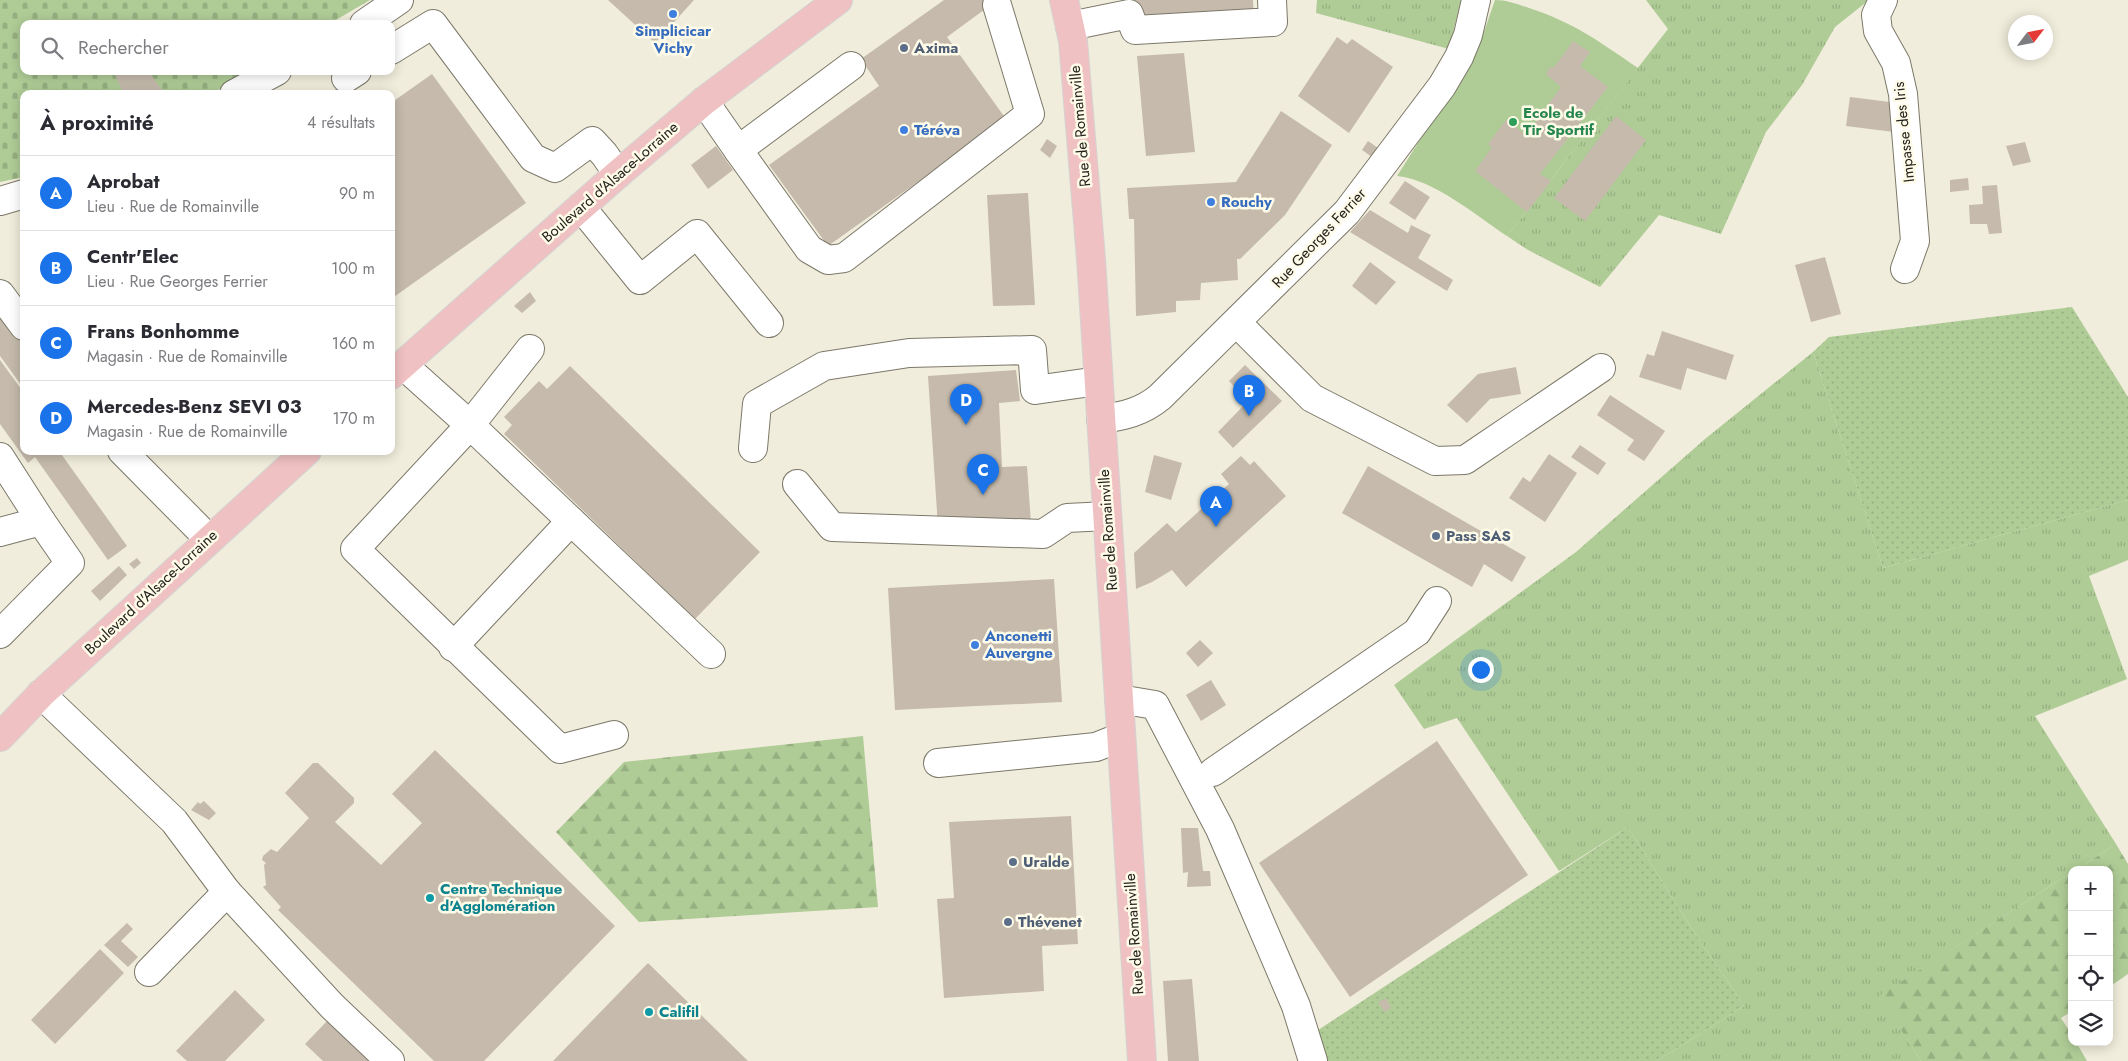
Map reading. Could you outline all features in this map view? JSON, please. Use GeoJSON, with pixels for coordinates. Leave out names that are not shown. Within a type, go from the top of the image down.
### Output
{"type":"FeatureCollection","features":[{"type":"Feature","properties":{"kind":"main road","name":"Boulevard d'Alsace-Lorraine"},"geometry":{"type":"LineString","coordinates":[[397,370],[580,206],[704,101],[838,0]]}},
{"type":"Feature","properties":{"kind":"main road","name":"Rue de Romainville"},"geometry":{"type":"LineString","coordinates":[[1067,13],[1078,111],[1101,420],[1142,1061]]}},
{"type":"Feature","properties":{"kind":"main road","name":"Boulevard d'Alsace-Lorraine"},"geometry":{"type":"LineString","coordinates":[[0,737],[41,694],[303,455]]}},
{"type":"Feature","properties":{"kind":"street"},"geometry":{"type":"LineString","coordinates":[[370,20],[399,0]]}},
{"type":"Feature","properties":{"kind":"street"},"geometry":{"type":"LineString","coordinates":[[1067,13],[1129,14],[1135,30],[1273,22],[1272,0]]}},
{"type":"Feature","properties":{"kind":"street","name":"Rue Georges Ferrier"},"geometry":{"type":"LineString","coordinates":[[1101,420],[1132,414],[1148,406],[1237,323],[1347,212],[1392,156],[1442,86],[1459,57],[1468,34],[1476,0]]}},
{"type":"Feature","properties":{"kind":"street","name":"Impasse des Iris"},"geometry":{"type":"LineString","coordinates":[[1883,0],[1876,14],[1878,31],[1896,63],[1903,94],[1915,241],[1905,269]]}},
{"type":"Feature","properties":{"kind":"street"},"geometry":{"type":"LineString","coordinates":[[704,101],[808,249],[828,260],[844,258],[1030,114],[997,4]]}},
{"type":"Feature","properties":{"kind":"street"},"geometry":{"type":"LineString","coordinates":[[395,48],[433,24],[533,158],[555,168],[592,141],[618,174]]}},
{"type":"Feature","properties":{"kind":"street"},"geometry":{"type":"LineString","coordinates":[[738,150],[850,66]]}},
{"type":"Feature","properties":{"kind":"street"},"geometry":{"type":"LineString","coordinates":[[241,90],[269,75]]}},
{"type":"Feature","properties":{"kind":"street"},"geometry":{"type":"LineString","coordinates":[[0,201],[20,195]]}},
{"type":"Feature","properties":{"kind":"street"},"geometry":{"type":"LineString","coordinates":[[580,206],[640,280],[697,234],[769,323]]}},
{"type":"Feature","properties":{"kind":"street"},"geometry":{"type":"LineString","coordinates":[[0,294],[20,321]]}},
{"type":"Feature","properties":{"kind":"street"},"geometry":{"type":"LineString","coordinates":[[1237,323],[1312,398],[1434,461],[1465,460],[1601,368]]}},
{"type":"Feature","properties":{"kind":"street"},"geometry":{"type":"LineString","coordinates":[[530,349],[470,425],[355,549],[560,750],[614,735]]}},
{"type":"Feature","properties":{"kind":"street"},"geometry":{"type":"LineString","coordinates":[[753,448],[758,404],[824,366],[909,353],[1032,350],[1036,390],[1098,381]]}},
{"type":"Feature","properties":{"kind":"street"},"geometry":{"type":"LineString","coordinates":[[397,370],[470,425],[711,654]]}},
{"type":"Feature","properties":{"kind":"street"},"geometry":{"type":"LineString","coordinates":[[126,455],[209,539]]}},
{"type":"Feature","properties":{"kind":"street"},"geometry":{"type":"LineString","coordinates":[[0,457],[70,563],[0,634]]}},
{"type":"Feature","properties":{"kind":"street"},"geometry":{"type":"LineString","coordinates":[[797,484],[832,527],[1043,534],[1067,518],[1107,516]]}},
{"type":"Feature","properties":{"kind":"street"},"geometry":{"type":"LineString","coordinates":[[0,532],[41,521]]}},
{"type":"Feature","properties":{"kind":"street"},"geometry":{"type":"LineString","coordinates":[[453,647],[572,521]]}},
{"type":"Feature","properties":{"kind":"street"},"geometry":{"type":"LineString","coordinates":[[1213,772],[1417,632],[1437,601]]}},
{"type":"Feature","properties":{"kind":"street"},"geometry":{"type":"LineString","coordinates":[[41,694],[174,821],[227,892],[332,1006],[390,1061]]}},
{"type":"Feature","properties":{"kind":"street"},"geometry":{"type":"LineString","coordinates":[[1119,699],[1155,705],[1220,829],[1296,1006],[1313,1061]]}},
{"type":"Feature","properties":{"kind":"street"},"geometry":{"type":"LineString","coordinates":[[938,763],[1096,747],[1121,737]]}},
{"type":"Feature","properties":{"kind":"street"},"geometry":{"type":"LineString","coordinates":[[149,972],[227,892]]}},
{"type":"Feature","properties":{"kind":"green space"},"geometry":{"type":"Polygon","coordinates":[[[0,0],[370,0],[336,20],[20,20],[20,75],[242,75],[218,90],[20,90],[20,178],[0,182],[0,0]]]}},
{"type":"Feature","properties":{"kind":"green space"},"geometry":{"type":"Polygon","coordinates":[[[1317,0],[1461,0],[1449,49],[1316,13],[1317,0]]]}},
{"type":"Feature","properties":{"kind":"green space","name":"Ecole de Tir Sportif"},"geometry":{"type":"Polygon","coordinates":[[[1495,0],[1516,4],[1573,26],[1638,68],[1507,236],[1440,191],[1426,184],[1397,176],[1478,49],[1495,0]]]}},
{"type":"Feature","properties":{"kind":"green space"},"geometry":{"type":"Polygon","coordinates":[[[1646,0],[1869,0],[1835,27],[1802,85],[1766,132],[1721,234],[1659,215],[1600,287],[1528,250],[1507,236],[1668,29],[1646,0]]]}},
{"type":"Feature","properties":{"kind":"green space"},"geometry":{"type":"Polygon","coordinates":[[[2072,307],[2128,397],[2128,500],[1883,568],[1813,352],[1829,337],[2072,307]]]}},
{"type":"Feature","properties":{"kind":"green space"},"geometry":{"type":"Polygon","coordinates":[[[1813,352],[1883,568],[2128,500],[2128,560],[2089,576],[2127,679],[2035,716],[2116,844],[2082,866],[2068,866],[2068,875],[1880,996],[1921,1061],[1657,1061],[1744,1006],[1692,929],[1628,827],[1559,871],[1457,718],[1424,729],[1394,685],[1576,552],[1705,439],[1813,352]]]}},
{"type":"Feature","properties":{"kind":"green space"},"geometry":{"type":"Polygon","coordinates":[[[863,736],[878,907],[639,922],[556,832],[624,762],[863,736]]]}},
{"type":"Feature","properties":{"kind":"green space"},"geometry":{"type":"Polygon","coordinates":[[[1628,827],[1692,929],[1744,1006],[1657,1061],[1322,1061],[1312,1034],[1628,827]]]}},
{"type":"Feature","properties":{"kind":"green space"},"geometry":{"type":"Polygon","coordinates":[[[2116,844],[2128,864],[2128,974],[2113,984],[2113,866],[2082,866],[2116,844]]]}},
{"type":"Feature","properties":{"kind":"green space"},"geometry":{"type":"Polygon","coordinates":[[[2068,875],[2068,1014],[2061,1018],[2068,1029],[2068,1046],[2078,1046],[2087,1061],[1921,1061],[1879,996],[2068,875]]]}},
{"type":"Feature","properties":{"kind":"building"},"geometry":{"type":"Polygon","coordinates":[[[608,0],[694,0],[655,43],[608,0]]]}},
{"type":"Feature","properties":{"kind":"building","name":"Téréva"},"geometry":{"type":"Polygon","coordinates":[[[944,0],[983,0],[988,7],[947,37],[1006,119],[828,246],[769,165],[879,86],[861,59],[944,0]]]}},
{"type":"Feature","properties":{"kind":"building"},"geometry":{"type":"Polygon","coordinates":[[[1135,0],[1253,0],[1254,20],[1136,23],[1135,0]]]}},
{"type":"Feature","properties":{"kind":"building"},"geometry":{"type":"Polygon","coordinates":[[[1337,37],[1347,44],[1352,39],[1393,67],[1349,133],[1298,96],[1337,37]]]}},
{"type":"Feature","properties":{"kind":"building"},"geometry":{"type":"Polygon","coordinates":[[[1573,41],[1590,52],[1580,66],[1608,87],[1540,174],[1551,181],[1527,212],[1475,171],[1492,147],[1488,144],[1506,120],[1526,135],[1561,87],[1546,74],[1550,67],[1553,68],[1558,62],[1573,41]]]}},
{"type":"Feature","properties":{"kind":"building"},"geometry":{"type":"Polygon","coordinates":[[[1184,53],[1195,152],[1146,156],[1137,56],[1184,53]]]}},
{"type":"Feature","properties":{"kind":"building"},"geometry":{"type":"Polygon","coordinates":[[[432,74],[526,203],[395,296],[395,100],[432,74]]]}},
{"type":"Feature","properties":{"kind":"building"},"geometry":{"type":"Polygon","coordinates":[[[115,75],[151,75],[162,90],[122,90],[115,75]]]}},
{"type":"Feature","properties":{"kind":"building"},"geometry":{"type":"Polygon","coordinates":[[[1850,97],[1898,103],[1894,132],[1846,126],[1850,97]]]}},
{"type":"Feature","properties":{"kind":"building","name":"Rouchy"},"geometry":{"type":"Polygon","coordinates":[[[1281,111],[1332,145],[1285,215],[1240,259],[1237,259],[1238,280],[1201,283],[1200,300],[1176,301],[1176,312],[1136,316],[1134,219],[1129,219],[1127,188],[1236,182],[1281,111]]]}},
{"type":"Feature","properties":{"kind":"building"},"geometry":{"type":"Polygon","coordinates":[[[1616,116],[1646,140],[1585,221],[1554,198],[1616,116]]]}},
{"type":"Feature","properties":{"kind":"building"},"geometry":{"type":"Polygon","coordinates":[[[1047,139],[1057,146],[1050,158],[1040,150],[1047,139]]]}},
{"type":"Feature","properties":{"kind":"building"},"geometry":{"type":"Polygon","coordinates":[[[1368,141],[1378,148],[1372,157],[1362,150],[1368,141]]]}},
{"type":"Feature","properties":{"kind":"building"},"geometry":{"type":"Polygon","coordinates":[[[2025,142],[2031,162],[2013,166],[2006,146],[2025,142]]]}},
{"type":"Feature","properties":{"kind":"building"},"geometry":{"type":"Polygon","coordinates":[[[716,146],[733,170],[708,189],[691,165],[716,146]]]}},
{"type":"Feature","properties":{"kind":"building"},"geometry":{"type":"Polygon","coordinates":[[[1968,178],[1969,190],[1950,192],[1950,180],[1968,178]]]}},
{"type":"Feature","properties":{"kind":"building"},"geometry":{"type":"Polygon","coordinates":[[[1405,181],[1430,197],[1415,220],[1389,203],[1405,181]]]}},
{"type":"Feature","properties":{"kind":"building"},"geometry":{"type":"Polygon","coordinates":[[[1997,185],[2002,233],[1989,234],[1987,224],[1970,224],[1969,205],[1983,204],[1982,186],[1997,185]]]}},
{"type":"Feature","properties":{"kind":"building"},"geometry":{"type":"Polygon","coordinates":[[[1028,193],[1035,305],[993,306],[987,195],[1028,193]]]}},
{"type":"Feature","properties":{"kind":"building"},"geometry":{"type":"Polygon","coordinates":[[[1370,210],[1408,233],[1411,225],[1431,235],[1418,258],[1453,280],[1447,291],[1350,232],[1370,210]]]}},
{"type":"Feature","properties":{"kind":"building"},"geometry":{"type":"Polygon","coordinates":[[[1825,257],[1841,314],[1811,322],[1795,265],[1825,257]]]}},
{"type":"Feature","properties":{"kind":"building"},"geometry":{"type":"Polygon","coordinates":[[[1370,262],[1396,282],[1376,305],[1352,286],[1370,262]]]}},
{"type":"Feature","properties":{"kind":"building"},"geometry":{"type":"Polygon","coordinates":[[[530,292],[536,301],[522,313],[514,306],[530,292]]]}},
{"type":"Feature","properties":{"kind":"building"},"geometry":{"type":"Polygon","coordinates":[[[4,316],[20,338],[20,384],[0,356],[0,319],[4,316]]]}},
{"type":"Feature","properties":{"kind":"building"},"geometry":{"type":"Polygon","coordinates":[[[1662,331],[1734,355],[1726,380],[1687,368],[1681,390],[1639,377],[1647,354],[1654,356],[1662,331]]]}},
{"type":"Feature","properties":{"kind":"building"},"geometry":{"type":"Polygon","coordinates":[[[0,360],[20,388],[20,452],[0,424],[0,360]]]}},
{"type":"Feature","properties":{"kind":"building"},"geometry":{"type":"Polygon","coordinates":[[[1245,365],[1282,401],[1233,448],[1218,432],[1248,401],[1229,381],[1245,365]]]}},
{"type":"Feature","properties":{"kind":"building"},"geometry":{"type":"Polygon","coordinates":[[[570,366],[760,552],[695,619],[504,434],[512,425],[504,417],[539,381],[547,389],[570,366]]]}},
{"type":"Feature","properties":{"kind":"building"},"geometry":{"type":"Polygon","coordinates":[[[1516,367],[1521,394],[1490,399],[1467,423],[1447,405],[1478,374],[1516,367]]]}},
{"type":"Feature","properties":{"kind":"building"},"geometry":{"type":"Polygon","coordinates":[[[1016,370],[1020,401],[999,403],[1002,467],[1027,466],[1031,524],[938,527],[928,376],[1016,370]]]}},
{"type":"Feature","properties":{"kind":"building"},"geometry":{"type":"Polygon","coordinates":[[[1610,395],[1665,431],[1644,461],[1627,450],[1634,440],[1597,415],[1610,395]]]}},
{"type":"Feature","properties":{"kind":"building"},"geometry":{"type":"Polygon","coordinates":[[[1580,445],[1606,463],[1598,475],[1571,457],[1580,445]]]}},
{"type":"Feature","properties":{"kind":"building"},"geometry":{"type":"Polygon","coordinates":[[[1549,454],[1577,473],[1545,522],[1509,498],[1523,477],[1530,482],[1549,454]]]}},
{"type":"Feature","properties":{"kind":"building"},"geometry":{"type":"Polygon","coordinates":[[[22,455],[62,455],[127,546],[108,560],[35,457],[28,463],[22,455]]]}},
{"type":"Feature","properties":{"kind":"building"},"geometry":{"type":"Polygon","coordinates":[[[1154,455],[1182,463],[1171,500],[1145,492],[1154,455]]]}},
{"type":"Feature","properties":{"kind":"building"},"geometry":{"type":"Polygon","coordinates":[[[1241,456],[1250,465],[1254,461],[1286,496],[1186,587],[1172,570],[1136,589],[1134,553],[1167,523],[1176,532],[1229,484],[1221,474],[1241,456]]]}},
{"type":"Feature","properties":{"kind":"building","name":"Pass SAS"},"geometry":{"type":"Polygon","coordinates":[[[1368,466],[1526,557],[1512,582],[1484,564],[1472,587],[1342,513],[1368,466]]]}},
{"type":"Feature","properties":{"kind":"building"},"geometry":{"type":"Polygon","coordinates":[[[137,558],[141,563],[134,569],[129,564],[137,558]]]}},
{"type":"Feature","properties":{"kind":"building"},"geometry":{"type":"Polygon","coordinates":[[[119,566],[127,575],[100,601],[91,591],[119,566]]]}},
{"type":"Feature","properties":{"kind":"building","name":"Anconetti Auvergne"},"geometry":{"type":"Polygon","coordinates":[[[1054,579],[1062,702],[895,710],[888,588],[1054,579]]]}},
{"type":"Feature","properties":{"kind":"building"},"geometry":{"type":"Polygon","coordinates":[[[1200,640],[1213,653],[1198,667],[1186,653],[1200,640]]]}},
{"type":"Feature","properties":{"kind":"building"},"geometry":{"type":"Polygon","coordinates":[[[1211,680],[1226,705],[1201,721],[1186,695],[1211,680]]]}},
{"type":"Feature","properties":{"kind":"building"},"geometry":{"type":"Polygon","coordinates":[[[1437,741],[1528,875],[1350,997],[1259,863],[1437,741]]]}},
{"type":"Feature","properties":{"kind":"building","name":"Centre Technique d'Agglomération"},"geometry":{"type":"Polygon","coordinates":[[[435,750],[615,926],[484,1061],[434,1061],[278,910],[281,907],[263,887],[266,885],[264,865],[266,863],[262,860],[263,856],[271,849],[277,852],[309,818],[285,793],[313,763],[318,763],[354,798],[354,803],[335,822],[381,865],[422,823],[392,794],[435,750]]]}},
{"type":"Feature","properties":{"kind":"building"},"geometry":{"type":"Polygon","coordinates":[[[204,801],[216,813],[209,820],[191,810],[198,802],[200,804],[204,801]]]}},
{"type":"Feature","properties":{"kind":"building"},"geometry":{"type":"Polygon","coordinates":[[[1071,816],[1078,944],[1042,946],[1044,991],[944,998],[937,899],[954,898],[949,822],[1071,816]]]}},
{"type":"Feature","properties":{"kind":"building"},"geometry":{"type":"Polygon","coordinates":[[[1181,828],[1198,828],[1203,871],[1210,871],[1211,886],[1187,887],[1188,872],[1183,873],[1181,828]]]}},
{"type":"Feature","properties":{"kind":"building"},"geometry":{"type":"Polygon","coordinates":[[[127,923],[133,929],[121,941],[138,957],[128,967],[104,945],[127,923]]]}},
{"type":"Feature","properties":{"kind":"building"},"geometry":{"type":"Polygon","coordinates":[[[100,949],[124,973],[55,1044],[31,1020],[100,949]]]}},
{"type":"Feature","properties":{"kind":"building","name":"Califil"},"geometry":{"type":"Polygon","coordinates":[[[648,963],[748,1061],[553,1061],[648,963]]]}},
{"type":"Feature","properties":{"kind":"building"},"geometry":{"type":"Polygon","coordinates":[[[1192,979],[1199,1061],[1168,1061],[1163,981],[1192,979]]]}},
{"type":"Feature","properties":{"kind":"building"},"geometry":{"type":"Polygon","coordinates":[[[235,990],[265,1020],[225,1061],[187,1061],[176,1051],[235,990]]]}},
{"type":"Feature","properties":{"kind":"building"},"geometry":{"type":"Polygon","coordinates":[[[1386,998],[1391,1008],[1385,1012],[1378,1002],[1386,998]]]}},
{"type":"Feature","properties":{"kind":"building"},"geometry":{"type":"Polygon","coordinates":[[[330,1018],[375,1061],[323,1061],[305,1044],[330,1018]]]}},
{"type":"Feature","properties":{"kind":"place","name":"Simplicicar Vichy"},"geometry":{"type":"Point","coordinates":[673,14]}},
{"type":"Feature","properties":{"kind":"place","name":"Axima"},"geometry":{"type":"Point","coordinates":[904,48]}},
{"type":"Feature","properties":{"kind":"place","name":"Ecole de Tir Sportif"},"geometry":{"type":"Point","coordinates":[1513,122]}},
{"type":"Feature","properties":{"kind":"place","name":"Téréva"},"geometry":{"type":"Point","coordinates":[904,130]}},
{"type":"Feature","properties":{"kind":"place","name":"Rouchy"},"geometry":{"type":"Point","coordinates":[1211,202]}},
{"type":"Feature","properties":{"kind":"place","name":"Centr'Elec"},"geometry":{"type":"Point","coordinates":[1249,416]}},
{"type":"Feature","properties":{"kind":"place","name":"Mercedes-Benz SEVI 03"},"geometry":{"type":"Point","coordinates":[966,425]}},
{"type":"Feature","properties":{"kind":"place","name":"Frans Bonhomme"},"geometry":{"type":"Point","coordinates":[983,495]}},
{"type":"Feature","properties":{"kind":"place","name":"Aprobat"},"geometry":{"type":"Point","coordinates":[1216,527]}},
{"type":"Feature","properties":{"kind":"place","name":"Pass SAS"},"geometry":{"type":"Point","coordinates":[1436,536]}},
{"type":"Feature","properties":{"kind":"place","name":"Anconetti Auvergne"},"geometry":{"type":"Point","coordinates":[975,645]}},
{"type":"Feature","properties":{"kind":"place","name":"Uralde"},"geometry":{"type":"Point","coordinates":[1013,862]}},
{"type":"Feature","properties":{"kind":"place","name":"Centre Technique d'Agglomération"},"geometry":{"type":"Point","coordinates":[430,898]}},
{"type":"Feature","properties":{"kind":"place","name":"Thévenet"},"geometry":{"type":"Point","coordinates":[1008,922]}},
{"type":"Feature","properties":{"kind":"place","name":"Califil"},"geometry":{"type":"Point","coordinates":[649,1012]}}]}
